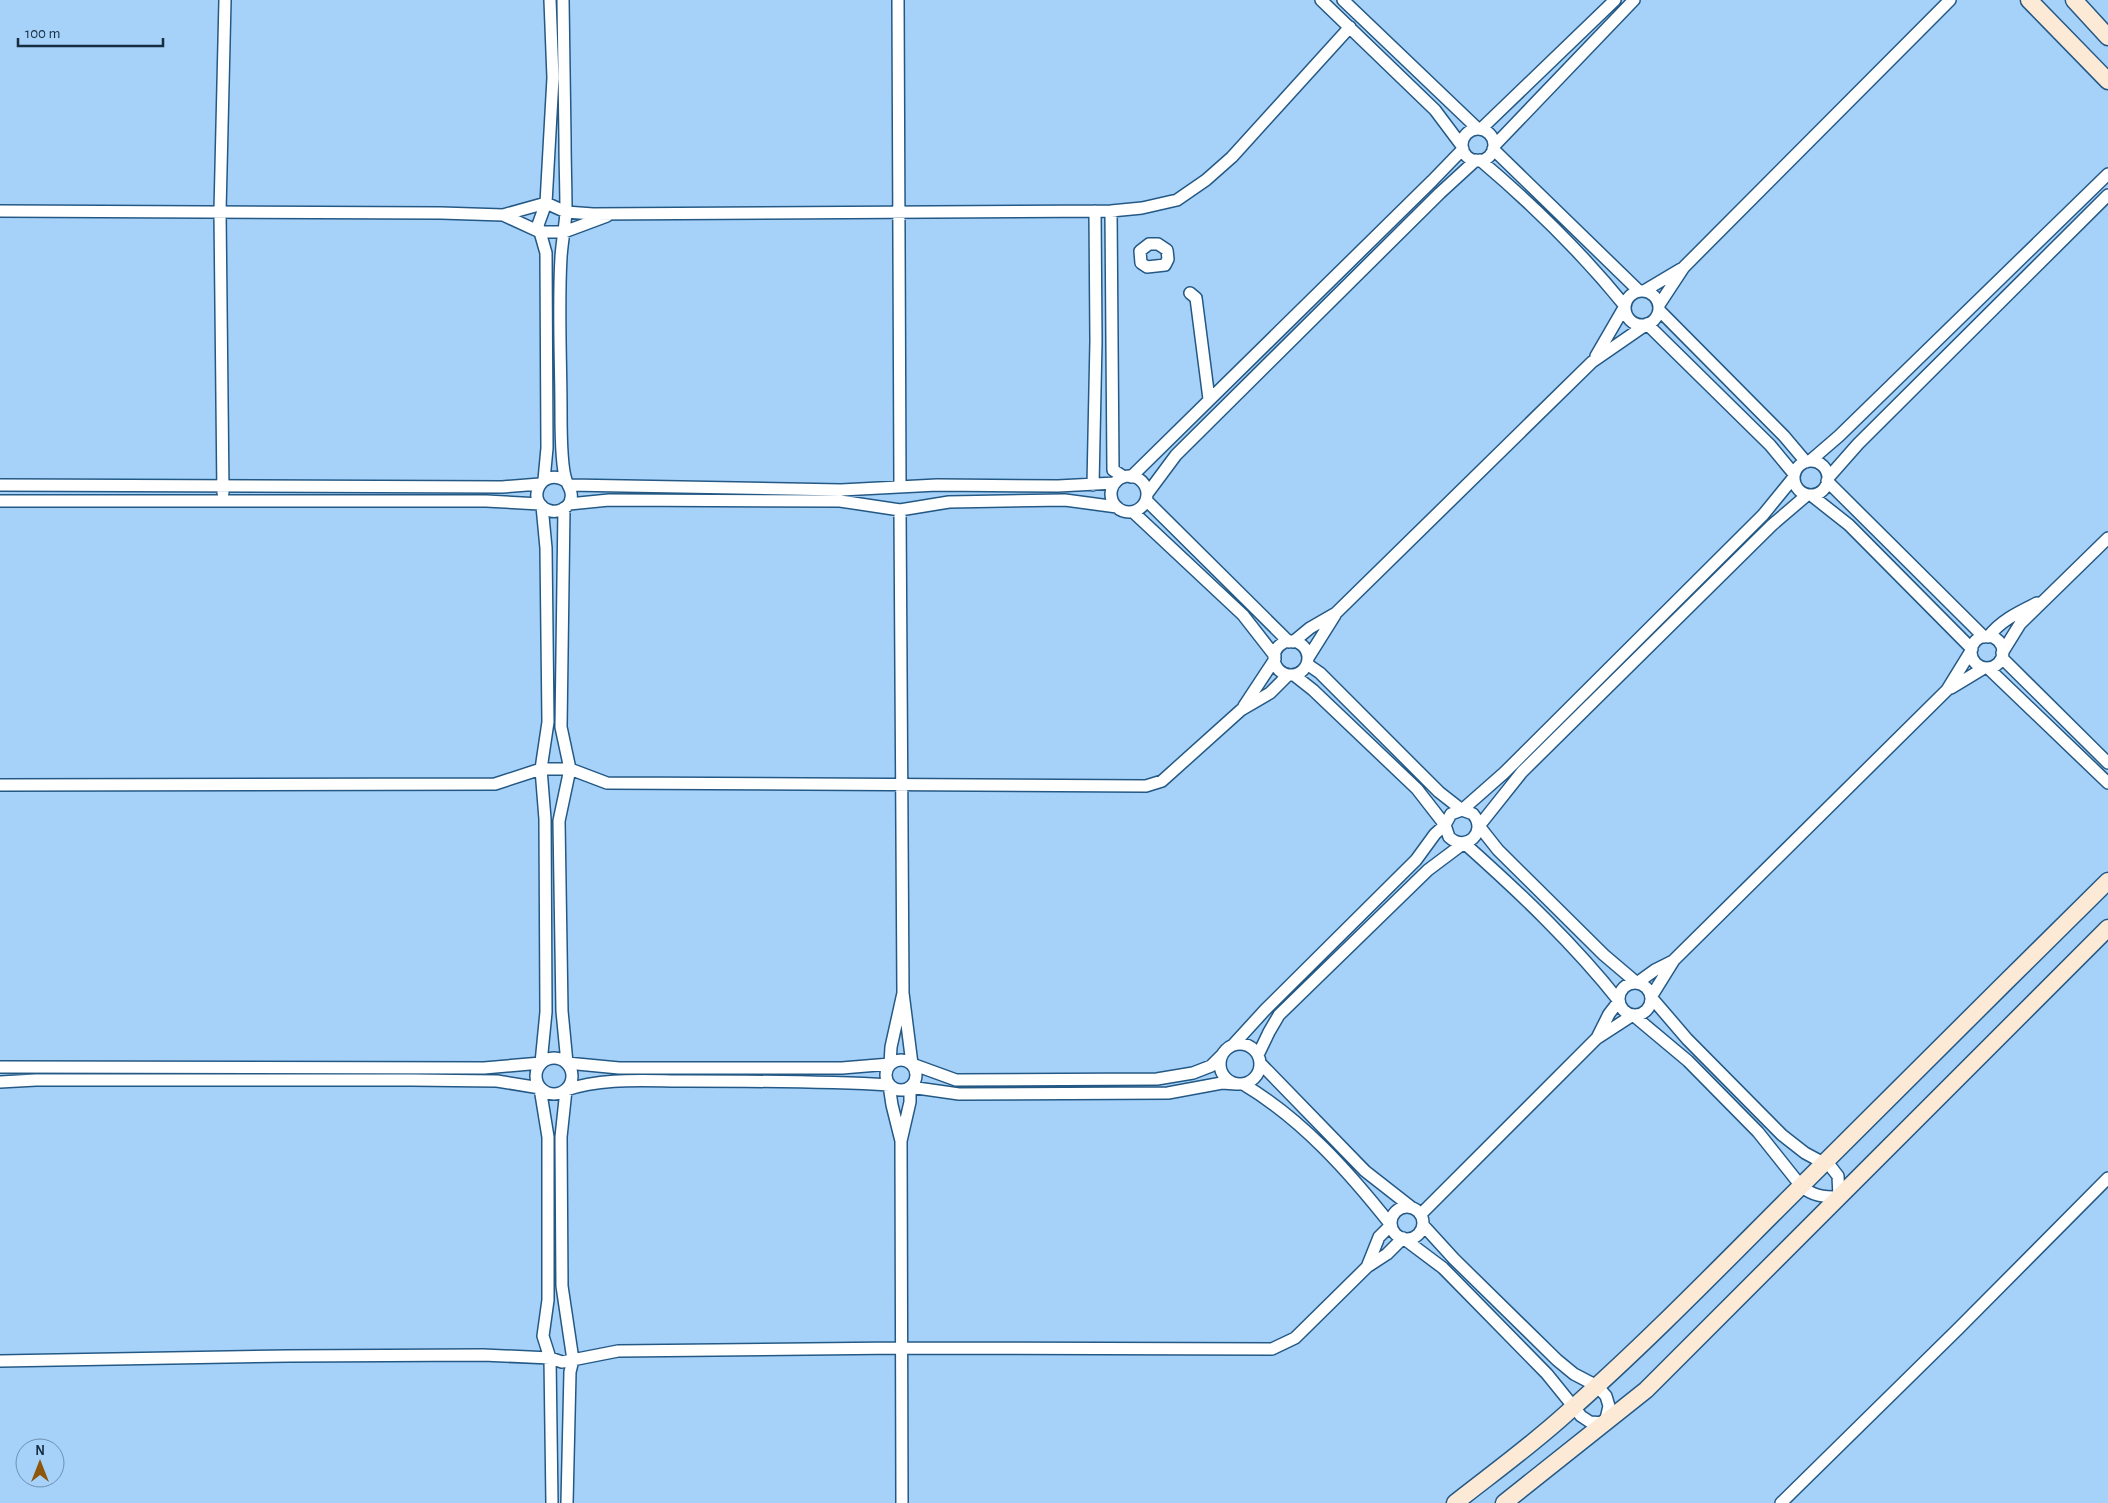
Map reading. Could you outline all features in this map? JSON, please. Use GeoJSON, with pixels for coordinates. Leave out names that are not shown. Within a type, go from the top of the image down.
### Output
{"type":"FeatureCollection","features":[{"type":"Feature","properties":{"kind":"street"},"geometry":{"type":"LineString","coordinates":[[222,502],[220,211],[226,0]]}},
{"type":"Feature","properties":{"kind":"street"},"geometry":{"type":"LineString","coordinates":[[550,0],[553,78],[546,204],[538,226],[546,253],[547,448],[542,482],[537,493],[541,505],[546,548],[548,722],[541,769],[545,820],[546,1012],[541,1062],[536,1072],[536,1078],[540,1088],[548,1137],[548,1300],[543,1336],[550,1358],[552,1503]]}},
{"type":"Feature","properties":{"kind":"street"},"geometry":{"type":"LineString","coordinates":[[563,0],[566,212],[561,258],[561,431],[568,483],[572,497],[566,506],[561,726],[570,769],[559,821],[562,1011],[567,1063],[572,1074],[572,1080],[566,1090],[561,1137],[562,1286],[573,1360],[570,1372],[568,1503]]}},
{"type":"Feature","properties":{"kind":"street"},"geometry":{"type":"LineString","coordinates":[[898,0],[900,487]]}},
{"type":"Feature","properties":{"kind":"street"},"geometry":{"type":"LineString","coordinates":[[1321,0],[1435,110],[1463,147],[1466,155],[1478,160],[1509,185],[1582,257],[1625,306],[1626,315],[1630,320],[1635,324],[1647,324],[1770,445],[1794,475],[1796,487],[1800,491],[1809,495],[1849,525],[1971,650],[1973,660],[1986,668],[2108,783]]}},
{"type":"Feature","properties":{"kind":"street"},"geometry":{"type":"LineString","coordinates":[[1344,0],[1479,129],[1492,137],[1494,147],[1642,291],[1653,295],[1659,307],[1808,462],[1822,466],[1827,479],[1986,637],[1992,638],[2000,644],[2002,655],[2108,762]]}},
{"type":"Feature","properties":{"kind":"street"},"geometry":{"type":"LineString","coordinates":[[1117,507],[1113,502],[1111,493],[1124,479],[1372,240],[1463,147],[1468,132],[1479,129],[1614,0]]}},
{"type":"Feature","properties":{"kind":"street"},"geometry":{"type":"LineString","coordinates":[[0,501],[486,501],[541,505],[553,512],[566,506],[609,500],[840,501],[900,510],[949,502],[1065,500],[1117,507],[1127,512],[1133,512],[1138,510],[1176,455],[1478,160],[1488,157],[1494,147],[1601,32],[1634,0]]}},
{"type":"Feature","properties":{"kind":"street"},"geometry":{"type":"LineString","coordinates":[[1241,710],[1275,658],[1280,647],[1336,613],[1592,362],[1654,320],[1659,307],[1684,267],[1950,0]]}},
{"type":"Feature","properties":{"kind":"street"},"geometry":{"type":"LineString","coordinates":[[2029,0],[2108,81]]}},
{"type":"Feature","properties":{"kind":"street"},"geometry":{"type":"LineString","coordinates":[[2074,0],[2108,36]]}},
{"type":"Feature","properties":{"kind":"street"},"geometry":{"type":"LineString","coordinates":[[1592,23],[1601,32]]}},
{"type":"Feature","properties":{"kind":"street"},"geometry":{"type":"LineString","coordinates":[[0,210],[220,211],[503,216],[546,204],[566,212],[615,213],[1111,212],[1142,208],[1177,200],[1206,180],[1232,157],[1350,27]]}},
{"type":"Feature","properties":{"kind":"street"},"geometry":{"type":"LineString","coordinates":[[0,1082],[36,1080],[329,1080],[497,1082],[540,1088],[551,1094],[579,1086],[615,1082],[830,1081],[889,1085],[898,1090],[910,1087],[959,1094],[1168,1093],[1222,1083],[1240,1084],[1256,1078],[1269,1032],[1279,1015],[1428,870],[1464,843],[1474,838],[1479,826],[1526,760],[1612,666],[1764,515],[1794,475],[1797,468],[1808,462],[1840,436],[2108,174]]}},
{"type":"Feature","properties":{"kind":"street"},"geometry":{"type":"LineString","coordinates":[[0,1068],[484,1068],[541,1062],[553,1057],[567,1063],[619,1068],[842,1068],[890,1064],[905,1060],[956,1080],[1156,1079],[1193,1073],[1211,1066],[1233,1045],[1264,1010],[1416,860],[1435,834],[1445,825],[1451,814],[1462,810],[1526,760],[1620,674],[1772,525],[1809,495],[1823,490],[1827,479],[1858,444],[2108,195]]}},
{"type":"Feature","properties":{"kind":"street"},"geometry":{"type":"LineString","coordinates":[[1093,485],[1096,351],[1095,212]]}},
{"type":"Feature","properties":{"kind":"street"},"geometry":{"type":"LineString","coordinates":[[1111,212],[1113,470],[1124,479]]}},
{"type":"Feature","properties":{"kind":"street"},"geometry":{"type":"LineString","coordinates":[[503,216],[540,232],[564,232],[615,213]]}},
{"type":"Feature","properties":{"kind":"street"},"geometry":{"type":"LineString","coordinates":[[1372,240],[1383,251]]}},
{"type":"Feature","properties":{"kind":"street"},"geometry":{"type":"LineString","coordinates":[[1592,362],[1631,294],[1642,291],[1684,267]]}},
{"type":"Feature","properties":{"kind":"street"},"geometry":{"type":"LineString","coordinates":[[1190,293],[1196,298],[1209,399]]}},
{"type":"Feature","properties":{"kind":"street"},"geometry":{"type":"LineString","coordinates":[[546,340],[561,340]]}},
{"type":"Feature","properties":{"kind":"street"},"geometry":{"type":"LineString","coordinates":[[0,486],[502,486],[542,482],[557,477],[568,483],[841,490],[900,487],[1093,485],[1124,479],[1140,480],[1144,484],[1146,497],[1291,642],[1305,649],[1308,661],[1439,792],[1462,810],[1473,814],[1479,826],[1498,850],[1604,955],[1637,984]]}},
{"type":"Feature","properties":{"kind":"street"},"geometry":{"type":"LineString","coordinates":[[421,486],[422,501]]}},
{"type":"Feature","properties":{"kind":"street"},"geometry":{"type":"LineString","coordinates":[[769,488],[769,501]]}},
{"type":"Feature","properties":{"kind":"street"},"geometry":{"type":"LineString","coordinates":[[900,510],[903,993],[912,1064],[916,1073],[916,1078],[910,1087],[910,1102],[901,1141],[900,1348],[902,1503]]}},
{"type":"Feature","properties":{"kind":"street"},"geometry":{"type":"LineString","coordinates":[[1133,512],[1243,614],[1275,658],[1279,669],[1313,690],[1417,790],[1445,825],[1449,837],[1453,841],[1464,843],[1489,865],[1590,965],[1619,1001],[1623,1010],[1633,1015],[1688,1061],[1758,1132],[1801,1186],[1809,1193],[1820,1197],[1839,1197]]}},
{"type":"Feature","properties":{"kind":"street"},"geometry":{"type":"LineString","coordinates":[[1742,536],[1751,546]]}},
{"type":"Feature","properties":{"kind":"street"},"geometry":{"type":"LineString","coordinates":[[1947,690],[1986,668],[1996,665],[2020,624],[2108,538]]}},
{"type":"Feature","properties":{"kind":"street"},"geometry":{"type":"LineString","coordinates":[[0,1361],[483,1355],[550,1358],[562,1362],[618,1351],[900,1348],[1272,1350],[1295,1338],[1367,1267],[1387,1254],[1403,1238],[1415,1236],[1421,1230],[1422,1220],[1596,1039],[1633,1015],[1645,1012],[1649,1007],[1651,997],[1674,960],[1947,690],[1976,641],[1986,637],[1996,626],[2015,613],[2046,598]]}},
{"type":"Feature","properties":{"kind":"street"},"geometry":{"type":"LineString","coordinates":[[1672,606],[1681,615]]}},
{"type":"Feature","properties":{"kind":"street"},"geometry":{"type":"LineString","coordinates":[[0,785],[495,784],[541,769],[570,769],[607,783],[1146,786],[1162,781],[1241,710],[1270,693],[1291,675],[1302,672],[1336,613]]}},
{"type":"Feature","properties":{"kind":"street"},"geometry":{"type":"LineString","coordinates":[[1612,666],[1620,674]]}},
{"type":"Feature","properties":{"kind":"street"},"geometry":{"type":"LineString","coordinates":[[1455,1503],[1573,1408],[1597,1386],[2108,881]]}},
{"type":"Feature","properties":{"kind":"street"},"geometry":{"type":"LineString","coordinates":[[1504,1503],[1646,1390],[2108,928]]}},
{"type":"Feature","properties":{"kind":"street"},"geometry":{"type":"LineString","coordinates":[[1637,984],[1655,970],[1674,960]]}},
{"type":"Feature","properties":{"kind":"street"},"geometry":{"type":"LineString","coordinates":[[1596,1039],[1609,1014],[1619,1001],[1624,988],[1628,985],[1637,984],[1645,986],[1651,997],[1686,1040],[1782,1135],[1805,1153],[1825,1162],[1838,1176],[1839,1197]]}},
{"type":"Feature","properties":{"kind":"street"},"geometry":{"type":"LineString","coordinates":[[901,1141],[886,1077],[903,993]]}},
{"type":"Feature","properties":{"kind":"street"},"geometry":{"type":"LineString","coordinates":[[1233,1045],[1248,1045],[1365,1171],[1411,1207],[1454,1259],[1557,1360],[1574,1374],[1597,1386],[1606,1396],[1609,1406],[1605,1423]]}},
{"type":"Feature","properties":{"kind":"street"},"geometry":{"type":"LineString","coordinates":[[1222,1055],[1220,1062],[1221,1071],[1225,1077],[1272,1101],[1300,1126],[1360,1186],[1393,1230],[1442,1268],[1547,1374],[1573,1408],[1590,1422],[1605,1423]]}},
{"type":"Feature","properties":{"kind":"street"},"geometry":{"type":"LineString","coordinates":[[90,1067],[90,1080]]}},
{"type":"Feature","properties":{"kind":"street"},"geometry":{"type":"LineString","coordinates":[[194,1068],[194,1080]]}},
{"type":"Feature","properties":{"kind":"street"},"geometry":{"type":"LineString","coordinates":[[329,1080],[330,1068]]}},
{"type":"Feature","properties":{"kind":"street"},"geometry":{"type":"LineString","coordinates":[[1300,1126],[1311,1115]]}},
{"type":"Feature","properties":{"kind":"street"},"geometry":{"type":"LineString","coordinates":[[1781,1503],[2108,1178]]}},
{"type":"Feature","properties":{"kind":"street"},"geometry":{"type":"LineString","coordinates":[[1367,1267],[1379,1237],[1391,1225],[1396,1211],[1405,1207],[1411,1207]]}}]}
